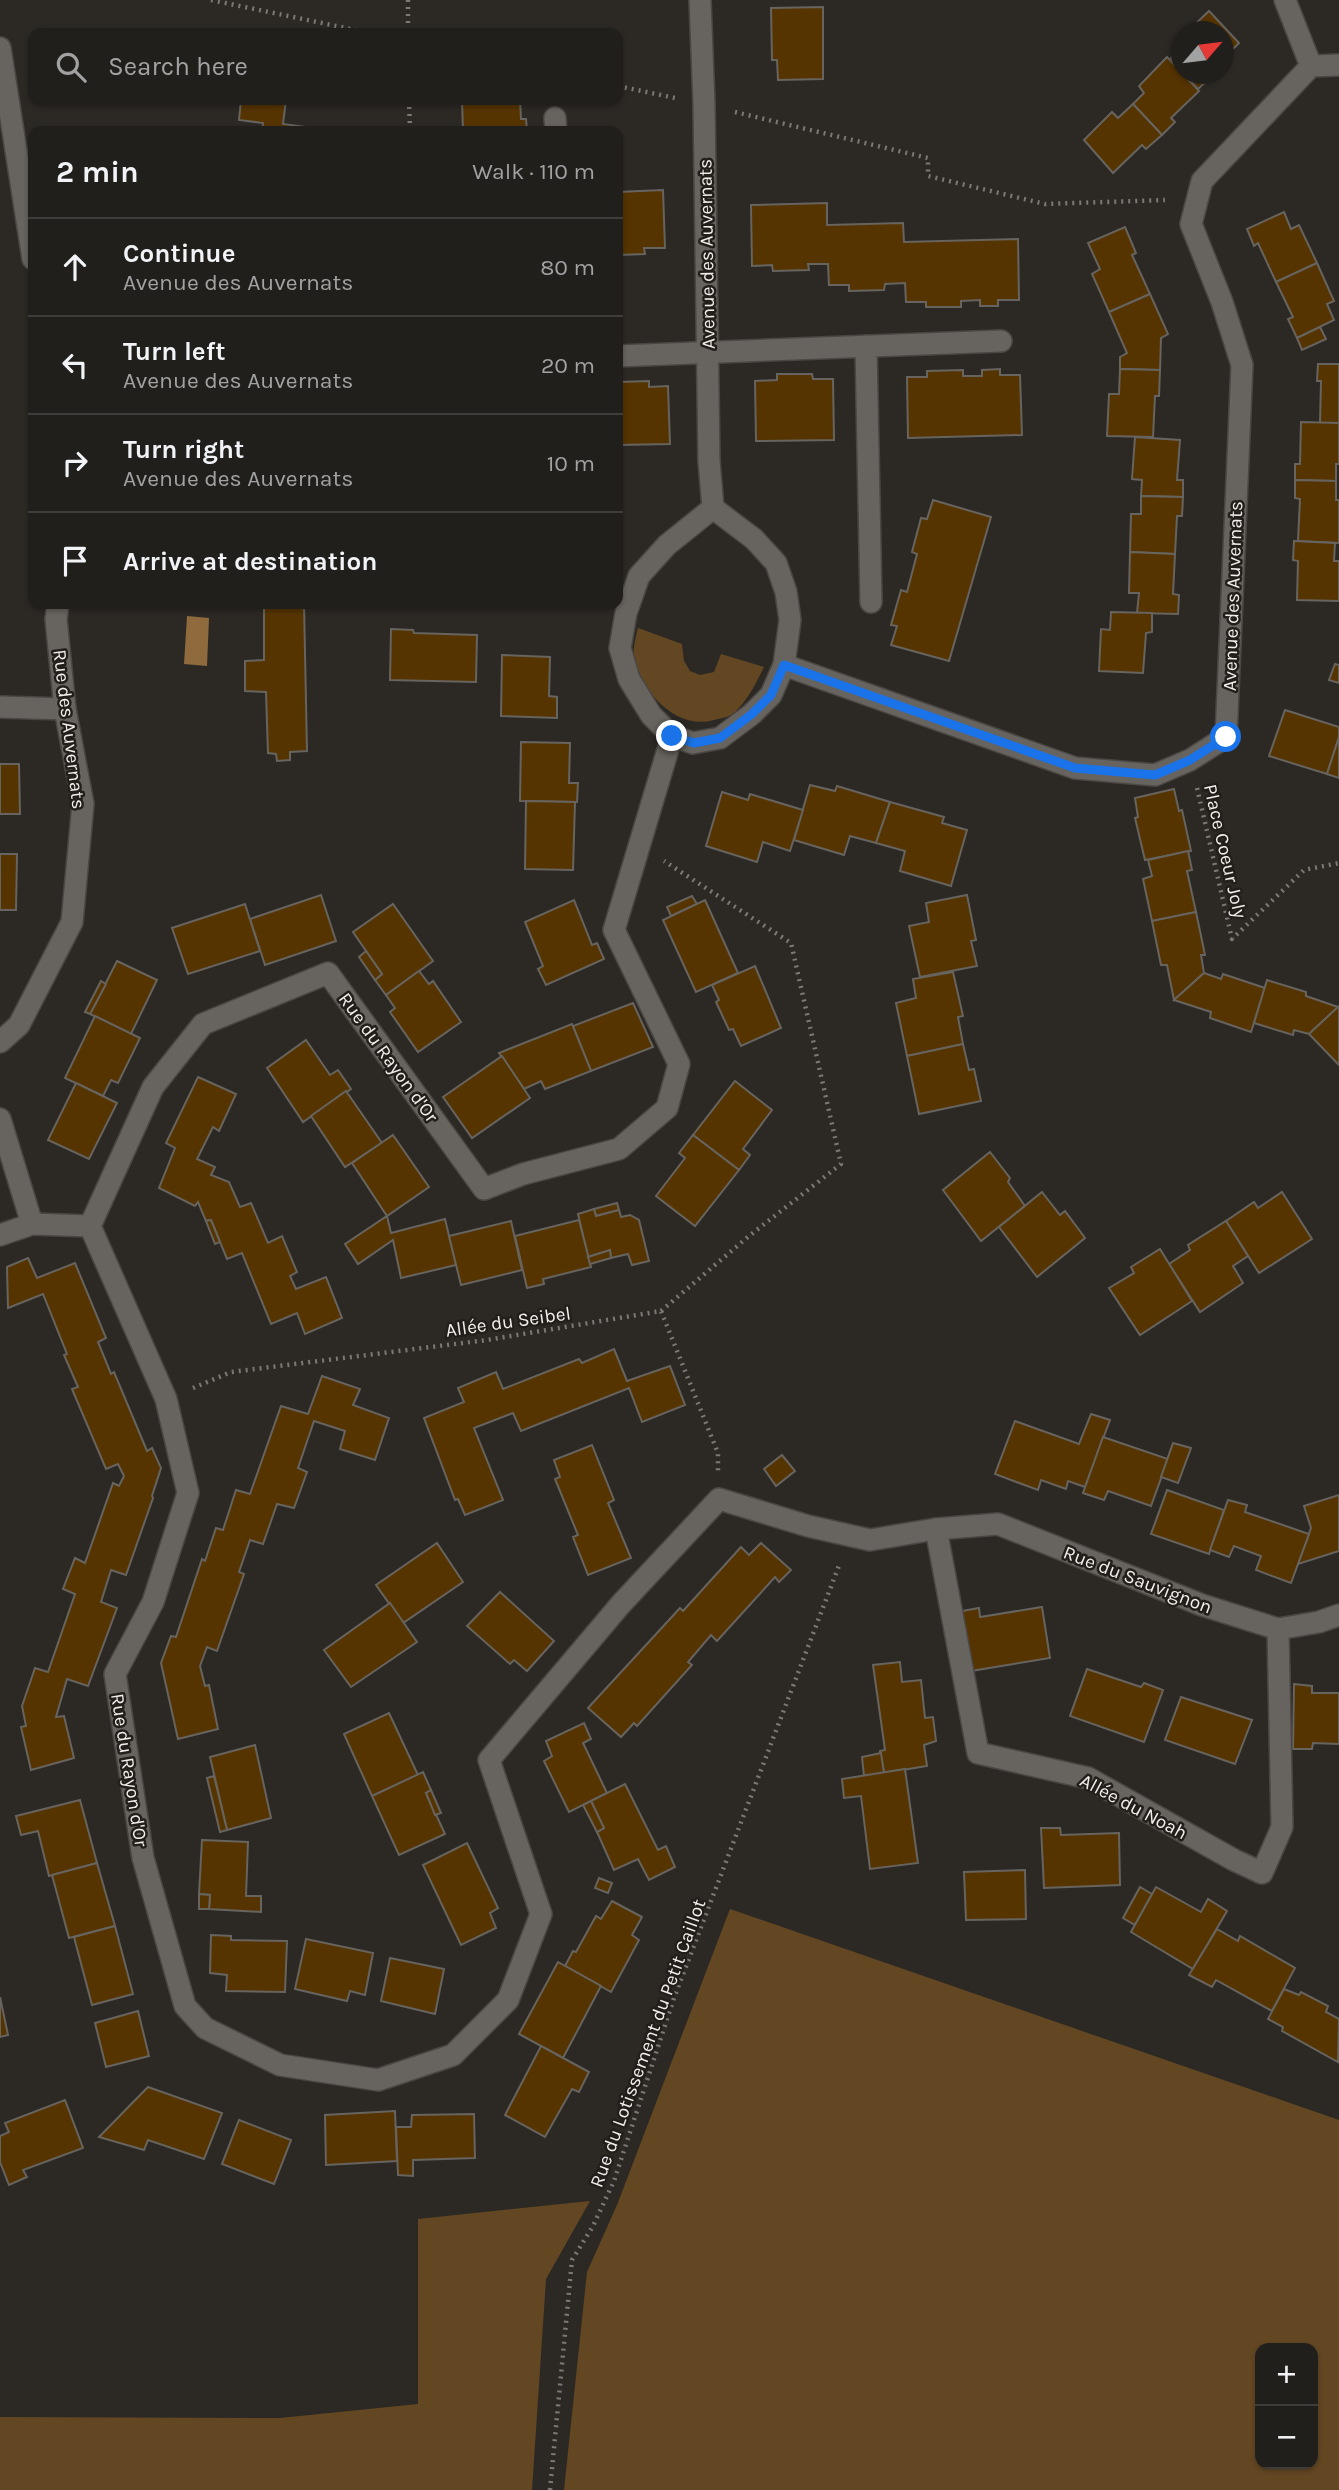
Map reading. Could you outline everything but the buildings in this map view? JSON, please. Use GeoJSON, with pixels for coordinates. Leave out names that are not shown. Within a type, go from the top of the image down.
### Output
{"type":"FeatureCollection","features":[{"type":"Feature","properties":{"kind":"street","name":"Avenue des Auvernats"},"geometry":{"type":"LineString","coordinates":[[700,0],[704,104],[706,353],[713,508]]}},
{"type":"Feature","properties":{"kind":"street"},"geometry":{"type":"LineString","coordinates":[[1285,0],[1311,66],[1339,65]]}},
{"type":"Feature","properties":{"kind":"street"},"geometry":{"type":"LineString","coordinates":[[0,48],[28,227]]}},
{"type":"Feature","properties":{"kind":"street","name":"Avenue des Auvernats"},"geometry":{"type":"LineString","coordinates":[[784,665],[1075,768],[1155,775],[1190,760],[1226,737],[1242,365],[1222,302],[1191,224],[1202,181],[1311,66]]}},
{"type":"Feature","properties":{"kind":"street"},"geometry":{"type":"LineString","coordinates":[[623,356],[1001,341]]}},
{"type":"Feature","properties":{"kind":"street"},"geometry":{"type":"LineString","coordinates":[[866,346],[871,602]]}},
{"type":"Feature","properties":{"kind":"street"},"geometry":{"type":"LineString","coordinates":[[713,508],[754,539],[776,564],[786,592],[790,620],[784,665],[771,695],[752,714],[720,738],[694,743],[672,736],[650,715],[629,679],[620,648],[626,614],[639,576],[667,545],[713,508]]}},
{"type":"Feature","properties":{"kind":"street","name":"Rue des Auvernats"},"geometry":{"type":"LineString","coordinates":[[0,1042],[19,1025],[72,922],[83,804],[65,709],[56,620],[57,609]]}},
{"type":"Feature","properties":{"kind":"street"},"geometry":{"type":"LineString","coordinates":[[0,707],[65,709]]}},
{"type":"Feature","properties":{"kind":"street","name":"Rue du Rayon d'Or"},"geometry":{"type":"LineString","coordinates":[[672,736],[614,930],[679,1064],[667,1108],[620,1149],[523,1174],[484,1189],[328,973],[203,1024],[153,1087],[90,1226],[166,1399],[188,1493],[153,1602],[115,1674],[143,1858],[185,2006],[205,2028],[280,2065],[378,2080],[453,2055],[508,2000],[541,1914],[489,1760],[621,1604],[719,1499]]}},
{"type":"Feature","properties":{"kind":"street"},"geometry":{"type":"LineString","coordinates":[[0,1119],[32,1224]]}},
{"type":"Feature","properties":{"kind":"street"},"geometry":{"type":"LineString","coordinates":[[0,1235],[32,1224],[90,1226]]}},
{"type":"Feature","properties":{"kind":"street"},"geometry":{"type":"LineString","coordinates":[[719,1499],[870,1540],[936,1529]]}},
{"type":"Feature","properties":{"kind":"street","name":"Rue du Sauvignon"},"geometry":{"type":"LineString","coordinates":[[936,1529],[998,1524],[1202,1605],[1278,1629],[1320,1622],[1339,1615]]}},
{"type":"Feature","properties":{"kind":"street","name":"Allée du Noah"},"geometry":{"type":"LineString","coordinates":[[936,1529],[978,1753],[1088,1778],[1262,1874],[1282,1827],[1278,1629]]}},
{"type":"Feature","properties":{"kind":"path"},"geometry":{"type":"LineString","coordinates":[[211,0],[346,28]]}},
{"type":"Feature","properties":{"kind":"path"},"geometry":{"type":"LineString","coordinates":[[408,0],[408,28]]}},
{"type":"Feature","properties":{"kind":"path"},"geometry":{"type":"LineString","coordinates":[[623,87],[928,158],[928,176],[1045,204],[1197,199]]}},
{"type":"Feature","properties":{"kind":"path"},"geometry":{"type":"LineString","coordinates":[[409,105],[410,126]]}},
{"type":"Feature","properties":{"kind":"path","name":"Place Coeur Joly"},"geometry":{"type":"LineString","coordinates":[[1190,760],[1232,939],[1304,870],[1339,863]]}},
{"type":"Feature","properties":{"kind":"path"},"geometry":{"type":"LineString","coordinates":[[640,846],[791,943],[841,1164],[749,1236],[661,1311],[718,1453],[719,1499]]}},
{"type":"Feature","properties":{"kind":"path","name":"Allée du Seibel"},"geometry":{"type":"LineString","coordinates":[[166,1399],[231,1372],[486,1340],[661,1311]]}},
{"type":"Feature","properties":{"kind":"path","name":"Rue du Lotissement du Petit Caillot"},"geometry":{"type":"LineString","coordinates":[[550,2490],[572,2260],[593,2226],[614,2181],[674,1998],[850,1536]]}},
{"type":"Feature","properties":{"kind":"shaded area"},"geometry":{"type":"Polygon","coordinates":[[[187,616],[209,618],[207,666],[184,664],[187,616]]]}},
{"type":"Feature","properties":{"kind":"shaded area"},"geometry":{"type":"Polygon","coordinates":[[[638,628],[682,644],[684,661],[690,671],[700,675],[714,672],[721,654],[764,667],[748,697],[732,714],[700,722],[686,720],[662,705],[644,682],[634,655],[638,628]]]}},
{"type":"Feature","properties":{"kind":"shaded area"},"geometry":{"type":"Polygon","coordinates":[[[730,1909],[1339,2120],[1339,2490],[564,2490],[587,2272],[617,2205],[730,1909]]]}},
{"type":"Feature","properties":{"kind":"shaded area"},"geometry":{"type":"Polygon","coordinates":[[[590,2201],[546,2279],[532,2490],[0,2490],[0,2417],[280,2418],[418,2404],[418,2219],[590,2201]]]}},
{"type":"Feature","properties":{"kind":"route"},"geometry":{"type":"LineString","coordinates":[[672,736],[694,743],[720,738],[752,714],[771,695],[784,665],[1075,768],[1155,775],[1190,760],[1226,737]]}}]}
